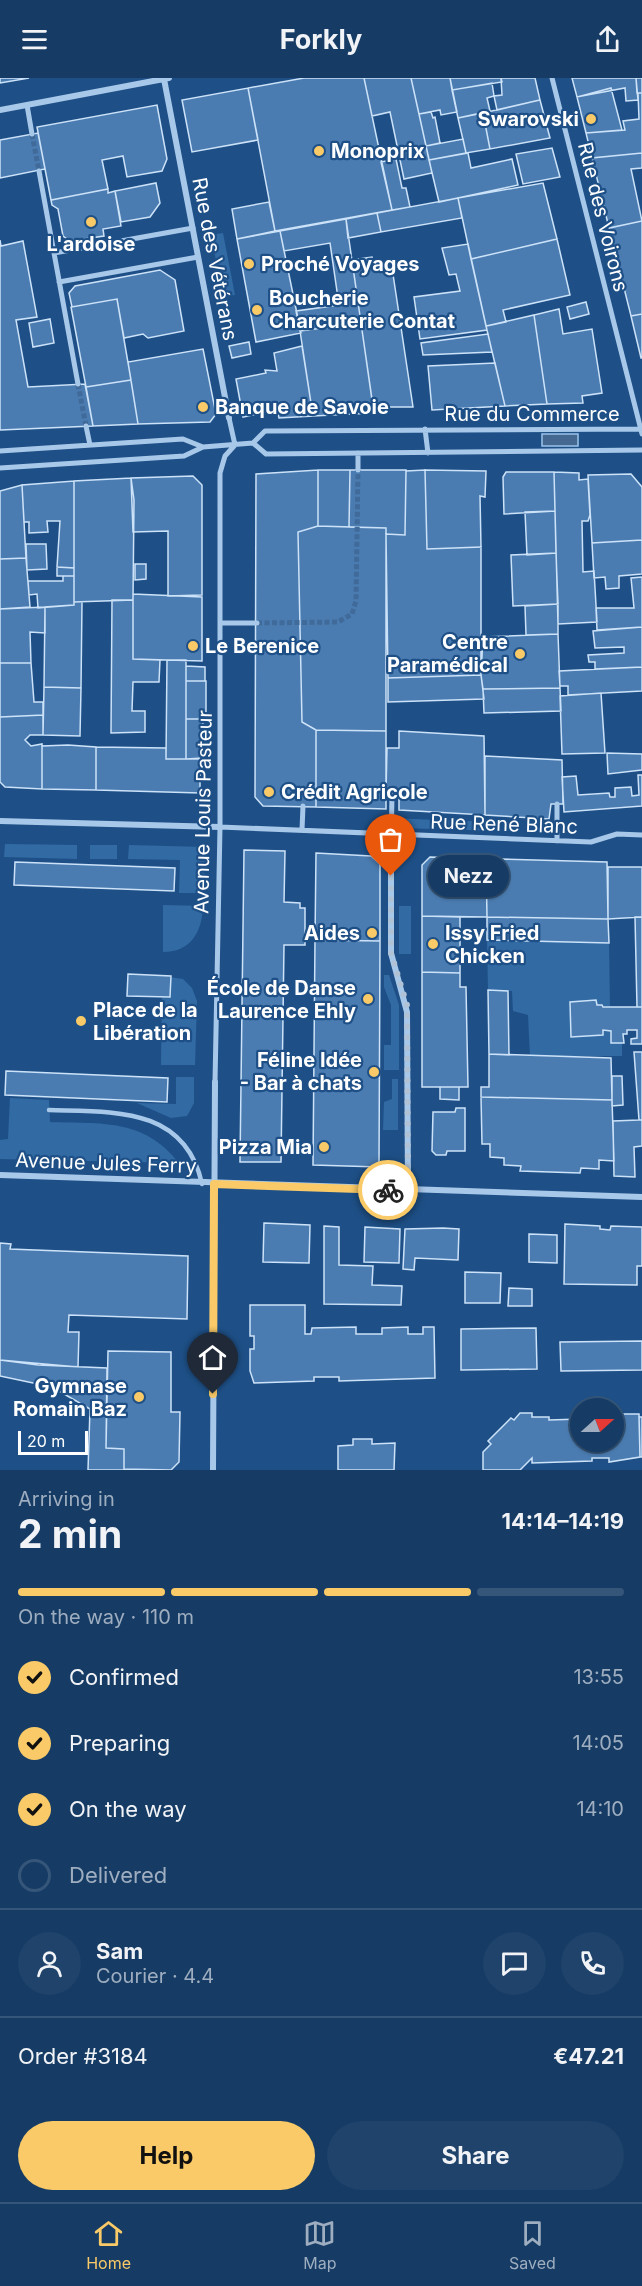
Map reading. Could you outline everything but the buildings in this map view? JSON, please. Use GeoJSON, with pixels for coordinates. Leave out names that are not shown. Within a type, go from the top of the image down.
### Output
{"type":"FeatureCollection","features":[{"type":"Feature","properties":{"kind":"street"},"geometry":{"type":"LineString","coordinates":[[0,110],[167,78]]}},
{"type":"Feature","properties":{"kind":"street","name":"Rue des Vétérans"},"geometry":{"type":"LineString","coordinates":[[167,78],[198,256],[235,445]]}},
{"type":"Feature","properties":{"kind":"street","name":"Rue des Voirons"},"geometry":{"type":"LineString","coordinates":[[552,78],[641,431]]}},
{"type":"Feature","properties":{"kind":"street"},"geometry":{"type":"LineString","coordinates":[[27,105],[32,134]]}},
{"type":"Feature","properties":{"kind":"street"},"geometry":{"type":"LineString","coordinates":[[39,171],[78,384]]}},
{"type":"Feature","properties":{"kind":"street"},"geometry":{"type":"LineString","coordinates":[[54,252],[193,228]]}},
{"type":"Feature","properties":{"kind":"street"},"geometry":{"type":"LineString","coordinates":[[59,282],[198,256]]}},
{"type":"Feature","properties":{"kind":"street"},"geometry":{"type":"LineString","coordinates":[[86,426],[90,445]]}},
{"type":"Feature","properties":{"kind":"street","name":"Rue du Commerce"},"geometry":{"type":"LineString","coordinates":[[425,429],[428,453]]}},
{"type":"Feature","properties":{"kind":"street","name":"Rue du Commerce"},"geometry":{"type":"LineString","coordinates":[[0,468],[184,456],[203,447],[253,443],[265,431],[425,429],[641,431]]}},
{"type":"Feature","properties":{"kind":"street","name":"Rue du Commerce"},"geometry":{"type":"LineString","coordinates":[[0,451],[183,440],[203,447]]}},
{"type":"Feature","properties":{"kind":"street","name":"Rue du Commerce"},"geometry":{"type":"LineString","coordinates":[[253,443],[266,454],[642,450]]}},
{"type":"Feature","properties":{"kind":"street","name":"Avenue Louis Pasteur"},"geometry":{"type":"LineString","coordinates":[[213,1470],[215,1082],[220,827],[220,473],[225,456],[235,445]]}},
{"type":"Feature","properties":{"kind":"street"},"geometry":{"type":"LineString","coordinates":[[358,453],[358,470]]}},
{"type":"Feature","properties":{"kind":"street"},"geometry":{"type":"LineString","coordinates":[[220,623],[257,623]]}},
{"type":"Feature","properties":{"kind":"street"},"geometry":{"type":"LineString","coordinates":[[392,793],[391,953],[407,1005],[408,1190]]}},
{"type":"Feature","properties":{"kind":"street"},"geometry":{"type":"LineString","coordinates":[[557,804],[557,841]]}},
{"type":"Feature","properties":{"kind":"street"},"geometry":{"type":"LineString","coordinates":[[302,830],[303,806]]}},
{"type":"Feature","properties":{"kind":"street"},"geometry":{"type":"LineString","coordinates":[[0,821],[220,827]]}},
{"type":"Feature","properties":{"kind":"street","name":"Rue René Blanc"},"geometry":{"type":"LineString","coordinates":[[220,827],[591,842],[616,834],[642,835]]}},
{"type":"Feature","properties":{"kind":"street","name":"Avenue Jules Ferry"},"geometry":{"type":"LineString","coordinates":[[0,1175],[202,1184],[642,1197]]}},
{"type":"Feature","properties":{"kind":"lane"},"geometry":{"type":"LineString","coordinates":[[49,1110],[115,1112],[146,1119],[172,1134],[192,1152],[202,1184]]}},
{"type":"Feature","properties":{"kind":"shaded area"},"geometry":{"type":"Polygon","coordinates":[[[223,233],[235,295],[223,297],[211,235],[223,233]]]}},
{"type":"Feature","properties":{"kind":"shaded area"},"geometry":{"type":"Polygon","coordinates":[[[542,434],[578,434],[578,446],[542,446],[542,434]]]}},
{"type":"Feature","properties":{"kind":"shaded area"},"geometry":{"type":"Polygon","coordinates":[[[396,818],[434,820],[434,829],[396,828],[396,818]]]}},
{"type":"Feature","properties":{"kind":"shaded area"},"geometry":{"type":"Polygon","coordinates":[[[444,820],[497,822],[491,831],[444,829],[444,820]]]}},
{"type":"Feature","properties":{"kind":"shaded area"},"geometry":{"type":"Polygon","coordinates":[[[5,844],[77,845],[77,859],[4,857],[5,844]]]}},
{"type":"Feature","properties":{"kind":"shaded area"},"geometry":{"type":"Polygon","coordinates":[[[90,845],[117,845],[117,859],[90,859],[90,845]]]}},
{"type":"Feature","properties":{"kind":"shaded area"},"geometry":{"type":"Polygon","coordinates":[[[129,845],[205,847],[204,893],[179,893],[180,860],[128,859],[129,845]]]}},
{"type":"Feature","properties":{"kind":"shaded area"},"geometry":{"type":"Polygon","coordinates":[[[163,905],[203,906],[200,924],[193,939],[173,951],[163,952],[163,905]]]}},
{"type":"Feature","properties":{"kind":"shaded area"},"geometry":{"type":"Polygon","coordinates":[[[399,906],[411,906],[411,954],[399,954],[399,906]]]}},
{"type":"Feature","properties":{"kind":"shaded area"},"geometry":{"type":"Polygon","coordinates":[[[487,940],[609,943],[610,1007],[597,1005],[596,1000],[570,1002],[571,1036],[602,1035],[603,1030],[611,1031],[611,1043],[622,1043],[622,1056],[530,1056],[528,1015],[513,1011],[512,991],[488,990],[487,940]]]}},
{"type":"Feature","properties":{"kind":"shaded area"},"geometry":{"type":"Polygon","coordinates":[[[384,975],[389,975],[399,1005],[399,1070],[384,1070],[384,1045],[391,1045],[391,1005],[384,987],[384,975]]]}},
{"type":"Feature","properties":{"kind":"shaded area"},"geometry":{"type":"Polygon","coordinates":[[[162,976],[183,979],[192,988],[197,1001],[195,1065],[161,1065],[162,976]]]}},
{"type":"Feature","properties":{"kind":"shaded area"},"geometry":{"type":"Polygon","coordinates":[[[176,1077],[194,1077],[194,1103],[187,1116],[171,1118],[137,1103],[176,1104],[176,1077]]]}},
{"type":"Feature","properties":{"kind":"shaded area"},"geometry":{"type":"Polygon","coordinates":[[[392,1079],[398,1079],[398,1130],[383,1130],[384,1102],[392,1099],[392,1079]]]}},
{"type":"Feature","properties":{"kind":"shaded area"},"geometry":{"type":"Polygon","coordinates":[[[10,1098],[49,1100],[50,1122],[104,1124],[136,1131],[166,1148],[179,1163],[0,1159],[0,1140],[8,1139],[10,1098]]]}},
{"type":"Feature","properties":{"kind":"tunnel"},"geometry":{"type":"LineString","coordinates":[[32,134],[39,171]]}},
{"type":"Feature","properties":{"kind":"tunnel"},"geometry":{"type":"LineString","coordinates":[[78,384],[86,426]]}},
{"type":"Feature","properties":{"kind":"tunnel"},"geometry":{"type":"LineString","coordinates":[[257,623],[338,622],[352,614],[356,601],[358,470]]}},
{"type":"Feature","properties":{"kind":"way so far"},"geometry":{"type":"LineString","coordinates":[[388,1190],[408,1190],[407,1005],[391,953],[391,876]]}},
{"type":"Feature","properties":{"kind":"place","name":"Swarovski"},"geometry":{"type":"Point","coordinates":[591,119]}},
{"type":"Feature","properties":{"kind":"place","name":"Monoprix"},"geometry":{"type":"Point","coordinates":[319,151]}},
{"type":"Feature","properties":{"kind":"place","name":"L'ardoise"},"geometry":{"type":"Point","coordinates":[91,222]}},
{"type":"Feature","properties":{"kind":"place","name":"Proché Voyages"},"geometry":{"type":"Point","coordinates":[249,264]}},
{"type":"Feature","properties":{"kind":"place","name":"Boucherie Charcuterie Contat"},"geometry":{"type":"Point","coordinates":[257,310]}},
{"type":"Feature","properties":{"kind":"place","name":"Banque de Savoie"},"geometry":{"type":"Point","coordinates":[203,407]}},
{"type":"Feature","properties":{"kind":"place","name":"Le Berenice"},"geometry":{"type":"Point","coordinates":[193,646]}},
{"type":"Feature","properties":{"kind":"place","name":"Centre Paramédical"},"geometry":{"type":"Point","coordinates":[520,654]}},
{"type":"Feature","properties":{"kind":"place","name":"Crédit Agricole"},"geometry":{"type":"Point","coordinates":[269,792]}},
{"type":"Feature","properties":{"kind":"place","name":"Nezz"},"geometry":{"type":"Point","coordinates":[391,876]}},
{"type":"Feature","properties":{"kind":"place","name":"Aides"},"geometry":{"type":"Point","coordinates":[372,933]}},
{"type":"Feature","properties":{"kind":"place","name":"Issy Fried Chicken"},"geometry":{"type":"Point","coordinates":[433,944]}},
{"type":"Feature","properties":{"kind":"place","name":"École de Danse Laurence Ehly"},"geometry":{"type":"Point","coordinates":[368,999]}},
{"type":"Feature","properties":{"kind":"place","name":"Place de la Libération"},"geometry":{"type":"Point","coordinates":[81,1021]}},
{"type":"Feature","properties":{"kind":"place","name":"Féline Idée - Bar à chats"},"geometry":{"type":"Point","coordinates":[374,1072]}},
{"type":"Feature","properties":{"kind":"place","name":"Pizza Mia"},"geometry":{"type":"Point","coordinates":[324,1147]}},
{"type":"Feature","properties":{"kind":"place","name":"Gymnase Romain Baz"},"geometry":{"type":"Point","coordinates":[139,1397]}},
{"type":"Feature","properties":{"kind":"route"},"geometry":{"type":"LineString","coordinates":[[213,1394],[214,1184],[388,1190]]}}]}
